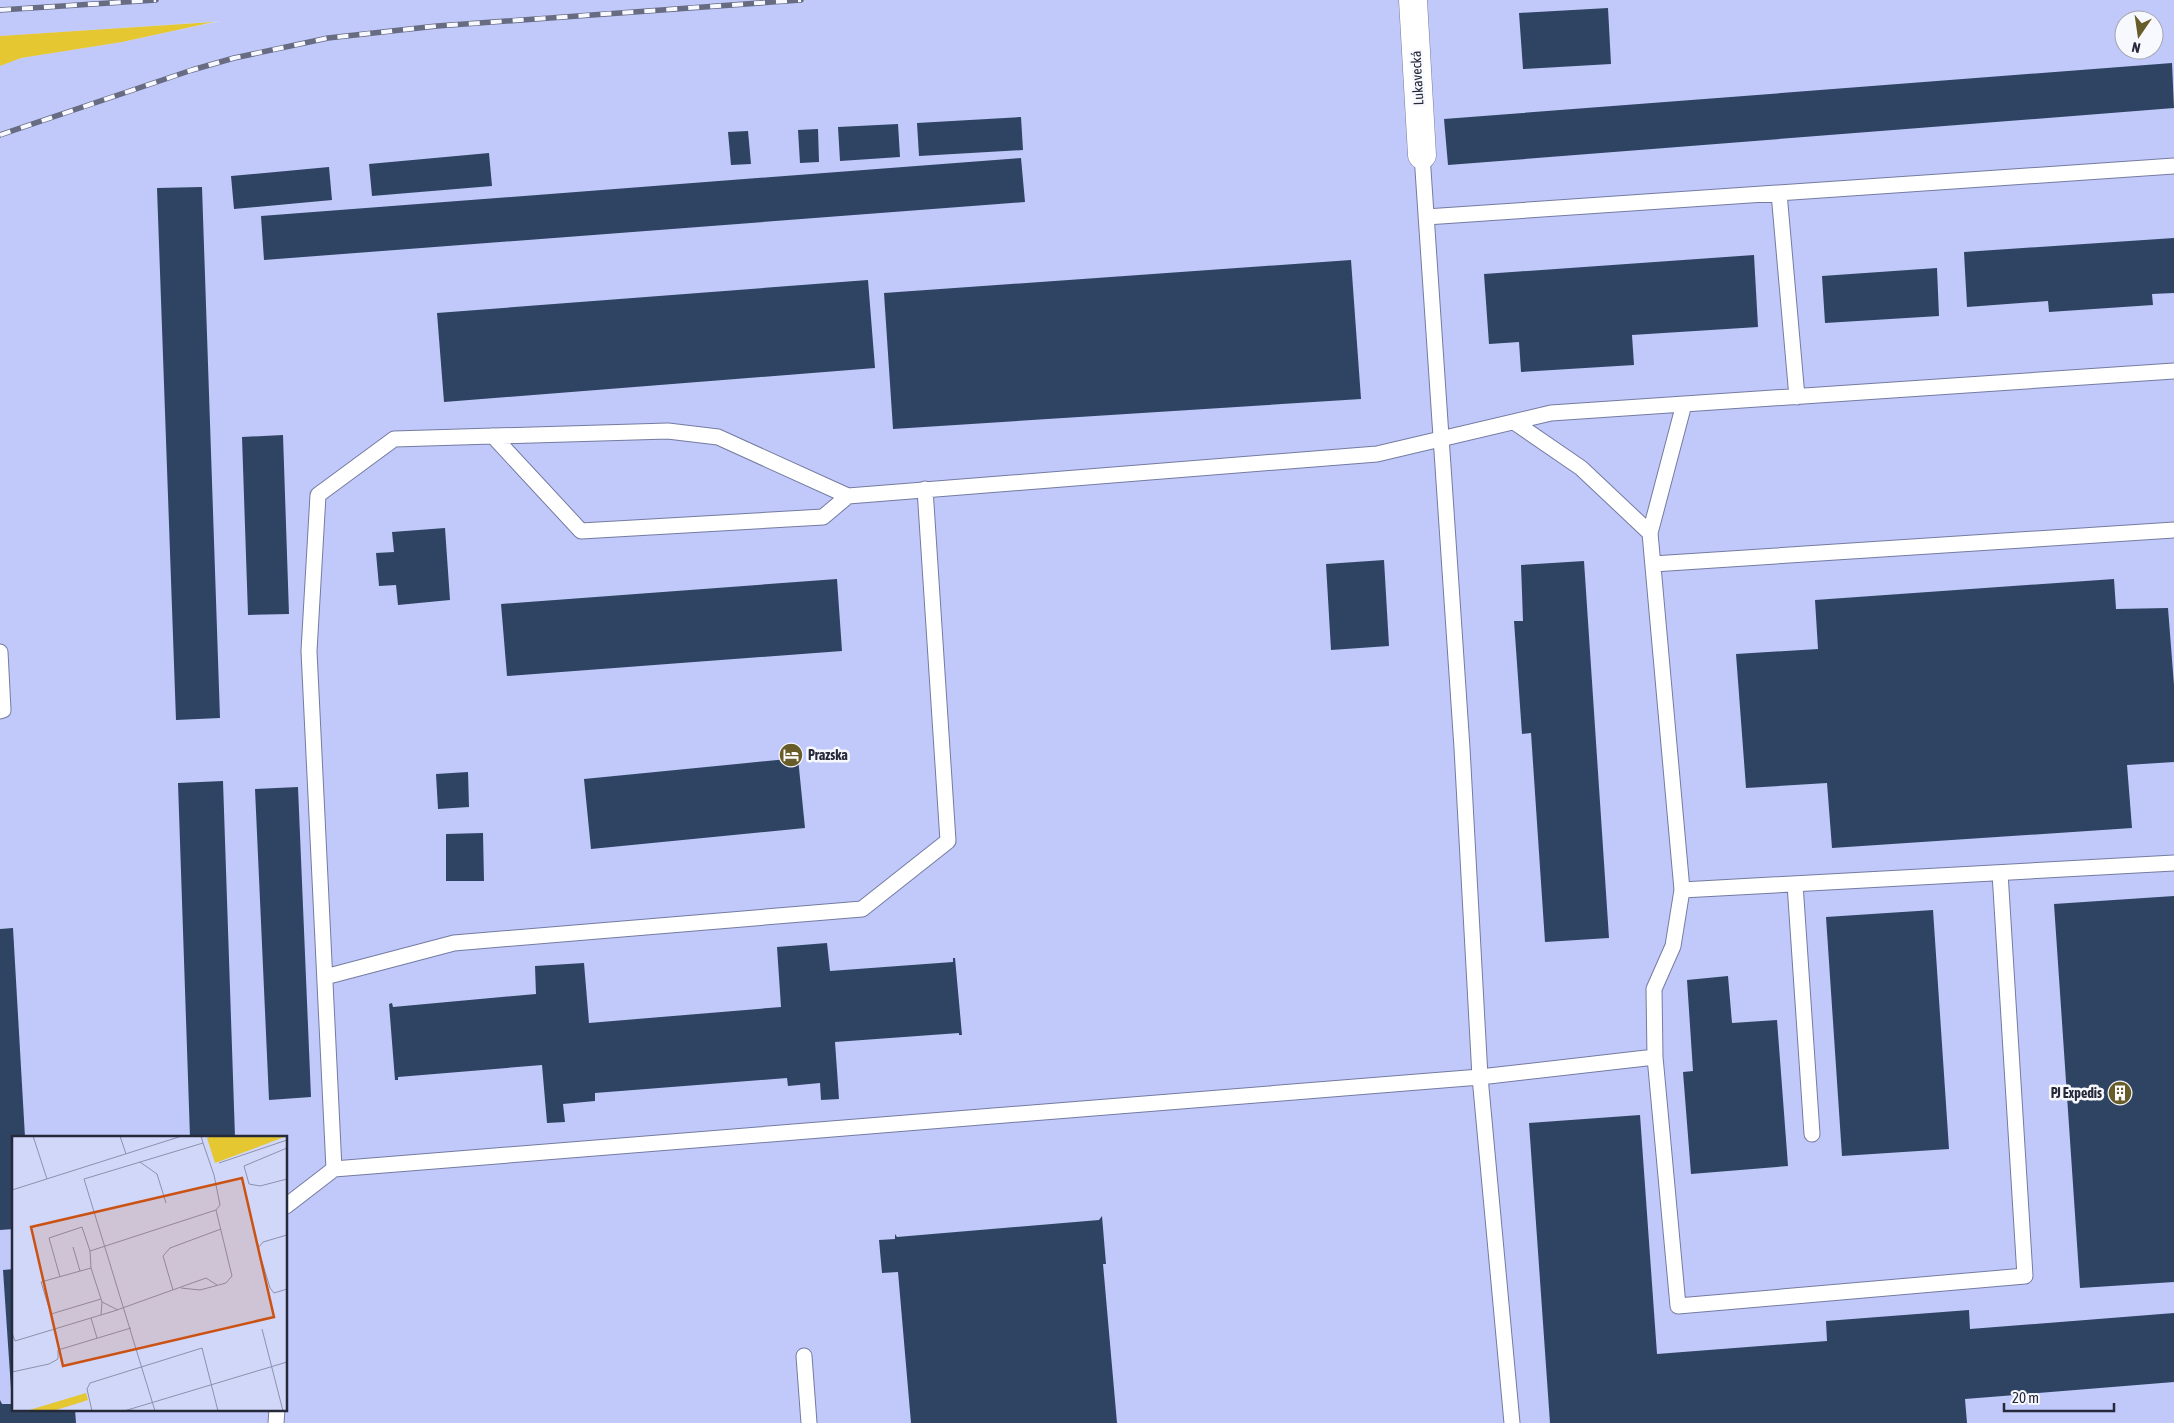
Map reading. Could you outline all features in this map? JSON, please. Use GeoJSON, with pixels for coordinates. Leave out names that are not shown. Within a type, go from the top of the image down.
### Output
{"type":"FeatureCollection","features":[{"type":"Feature","properties":{"kind":"street","name":"Lukavecká"},"geometry":{"type":"LineString","coordinates":[[1413,0],[1422,156]]}},
{"type":"Feature","properties":{"kind":"lane"},"geometry":{"type":"LineString","coordinates":[[1422,156],[1462,758],[1480,1077],[1512,1423]]}},
{"type":"Feature","properties":{"kind":"lane"},"geometry":{"type":"LineString","coordinates":[[1426,217],[2174,166]]}},
{"type":"Feature","properties":{"kind":"lane"},"geometry":{"type":"LineString","coordinates":[[1778,193],[1797,397]]}},
{"type":"Feature","properties":{"kind":"lane"},"geometry":{"type":"LineString","coordinates":[[334,1169],[309,651],[318,495],[394,439],[668,431],[718,437],[848,496],[1377,454],[1551,413],[2174,371]]}},
{"type":"Feature","properties":{"kind":"lane"},"geometry":{"type":"LineString","coordinates":[[1684,404],[1650,533],[1682,890],[1673,946],[1654,989],[1655,1057],[1678,1306],[2026,1276],[2000,873]]}},
{"type":"Feature","properties":{"kind":"lane"},"geometry":{"type":"LineString","coordinates":[[1514,422],[1580,468],[1650,533]]}},
{"type":"Feature","properties":{"kind":"lane"},"geometry":{"type":"LineString","coordinates":[[493,436],[581,531],[823,517],[848,496]]}},
{"type":"Feature","properties":{"kind":"lane"},"geometry":{"type":"LineString","coordinates":[[325,977],[454,943],[862,909],[948,841],[925,490]]}},
{"type":"Feature","properties":{"kind":"lane"},"geometry":{"type":"LineString","coordinates":[[1653,564],[2174,530]]}},
{"type":"Feature","properties":{"kind":"lane"},"geometry":{"type":"LineString","coordinates":[[0,652],[3,710],[0,712]]}},
{"type":"Feature","properties":{"kind":"lane"},"geometry":{"type":"LineString","coordinates":[[1682,890],[2174,863]]}},
{"type":"Feature","properties":{"kind":"lane"},"geometry":{"type":"LineString","coordinates":[[1795,884],[1812,1134]]}},
{"type":"Feature","properties":{"kind":"lane"},"geometry":{"type":"LineString","coordinates":[[288,1204],[334,1169],[1480,1077],[1655,1057]]}},
{"type":"Feature","properties":{"kind":"lane"},"geometry":{"type":"LineString","coordinates":[[804,1356],[809,1423]]}},
{"type":"Feature","properties":{"kind":"lane"},"geometry":{"type":"LineString","coordinates":[[276,1423],[277,1410]]}},
{"type":"Feature","properties":{"kind":"shaded area"},"geometry":{"type":"Polygon","coordinates":[[[0,0],[2174,0],[2174,1423],[0,1423],[0,65],[21,58],[122,42],[222,21],[0,36],[0,0]]]}},
{"type":"Feature","properties":{"kind":"shaded area"},"geometry":{"type":"Polygon","coordinates":[[[214,22],[122,42],[21,58],[0,66],[0,36],[214,22]]]}},
{"type":"Feature","properties":{"kind":"building"},"geometry":{"type":"Polygon","coordinates":[[[1608,8],[1611,64],[1523,69],[1519,13],[1608,8]]]}},
{"type":"Feature","properties":{"kind":"building"},"geometry":{"type":"Polygon","coordinates":[[[2172,63],[2174,108],[1448,165],[1444,119],[2172,63]]]}},
{"type":"Feature","properties":{"kind":"building"},"geometry":{"type":"Polygon","coordinates":[[[1021,117],[1023,150],[919,156],[917,123],[1021,117]]]}},
{"type":"Feature","properties":{"kind":"building"},"geometry":{"type":"Polygon","coordinates":[[[898,124],[900,157],[840,161],[838,127],[898,124]]]}},
{"type":"Feature","properties":{"kind":"building"},"geometry":{"type":"Polygon","coordinates":[[[818,129],[819,162],[800,163],[798,130],[818,129]]]}},
{"type":"Feature","properties":{"kind":"building"},"geometry":{"type":"Polygon","coordinates":[[[748,131],[751,164],[731,165],[728,132],[748,131]]]}},
{"type":"Feature","properties":{"kind":"building"},"geometry":{"type":"Polygon","coordinates":[[[489,153],[492,186],[372,196],[369,164],[489,153]]]}},
{"type":"Feature","properties":{"kind":"building"},"geometry":{"type":"Polygon","coordinates":[[[1021,158],[1025,202],[264,260],[261,216],[1021,158]]]}},
{"type":"Feature","properties":{"kind":"building"},"geometry":{"type":"Polygon","coordinates":[[[329,167],[332,200],[234,209],[231,176],[329,167]]]}},
{"type":"Feature","properties":{"kind":"building"},"geometry":{"type":"Polygon","coordinates":[[[202,187],[220,718],[176,720],[157,188],[202,187]]]}},
{"type":"Feature","properties":{"kind":"building"},"geometry":{"type":"Polygon","coordinates":[[[2174,238],[2174,293],[2152,294],[2153,305],[2049,312],[2048,301],[1967,307],[1964,252],[2174,238]]]}},
{"type":"Feature","properties":{"kind":"building"},"geometry":{"type":"Polygon","coordinates":[[[1754,255],[1758,327],[1632,335],[1634,365],[1521,372],[1519,342],[1489,344],[1484,274],[1754,255]]]}},
{"type":"Feature","properties":{"kind":"building"},"geometry":{"type":"Polygon","coordinates":[[[1351,260],[1361,399],[893,429],[884,293],[1351,260]]]}},
{"type":"Feature","properties":{"kind":"building"},"geometry":{"type":"Polygon","coordinates":[[[1937,268],[1939,316],[1825,323],[1822,276],[1937,268]]]}},
{"type":"Feature","properties":{"kind":"building"},"geometry":{"type":"Polygon","coordinates":[[[868,280],[875,368],[444,402],[437,313],[868,280]]]}},
{"type":"Feature","properties":{"kind":"building"},"geometry":{"type":"Polygon","coordinates":[[[283,435],[289,614],[248,615],[242,437],[283,435]]]}},
{"type":"Feature","properties":{"kind":"building"},"geometry":{"type":"Polygon","coordinates":[[[445,528],[450,600],[398,605],[396,585],[379,586],[376,553],[394,552],[392,532],[445,528]]]}},
{"type":"Feature","properties":{"kind":"building"},"geometry":{"type":"Polygon","coordinates":[[[1384,560],[1389,646],[1331,650],[1326,564],[1384,560]]]}},
{"type":"Feature","properties":{"kind":"building"},"geometry":{"type":"Polygon","coordinates":[[[1584,561],[1609,938],[1545,942],[1531,733],[1522,734],[1514,621],[1523,621],[1521,565],[1584,561]]]}},
{"type":"Feature","properties":{"kind":"building"},"geometry":{"type":"Polygon","coordinates":[[[837,579],[842,651],[507,676],[501,604],[837,579]]]}},
{"type":"Feature","properties":{"kind":"building"},"geometry":{"type":"Polygon","coordinates":[[[2114,579],[2116,609],[2168,608],[2174,685],[2174,762],[2127,765],[2132,828],[1832,848],[1827,783],[1746,788],[1736,654],[1818,649],[1815,600],[2114,579]]]}},
{"type":"Feature","properties":{"kind":"building"},"geometry":{"type":"Polygon","coordinates":[[[798,758],[805,828],[591,849],[584,779],[798,758]]]}},
{"type":"Feature","properties":{"kind":"building"},"geometry":{"type":"Polygon","coordinates":[[[468,772],[469,807],[438,809],[436,774],[468,772]]]}},
{"type":"Feature","properties":{"kind":"building"},"geometry":{"type":"Polygon","coordinates":[[[223,781],[235,1136],[190,1136],[178,783],[223,781]]]}},
{"type":"Feature","properties":{"kind":"building"},"geometry":{"type":"Polygon","coordinates":[[[298,787],[311,1097],[269,1100],[255,789],[298,787]]]}},
{"type":"Feature","properties":{"kind":"building"},"geometry":{"type":"Polygon","coordinates":[[[483,833],[484,881],[446,881],[446,834],[483,833]]]}},
{"type":"Feature","properties":{"kind":"building","name":"PJ Expedis"},"geometry":{"type":"Polygon","coordinates":[[[2174,896],[2174,1282],[2080,1288],[2054,904],[2174,896]]]}},
{"type":"Feature","properties":{"kind":"building"},"geometry":{"type":"Polygon","coordinates":[[[1933,910],[1949,1149],[1842,1156],[1826,917],[1933,910]]]}},
{"type":"Feature","properties":{"kind":"building"},"geometry":{"type":"Polygon","coordinates":[[[13,928],[25,1136],[12,1136],[12,1229],[0,1230],[0,929],[13,928]]]}},
{"type":"Feature","properties":{"kind":"building"},"geometry":{"type":"Polygon","coordinates":[[[827,943],[830,971],[953,962],[953,958],[955,958],[962,1035],[959,1035],[959,1033],[835,1042],[839,1099],[821,1100],[820,1083],[788,1086],[787,1078],[595,1093],[595,1101],[563,1104],[565,1122],[547,1123],[542,1065],[398,1077],[398,1080],[395,1080],[389,1004],[392,1003],[393,1007],[536,994],[535,966],[584,963],[589,1023],[781,1007],[777,947],[827,943]]]}},
{"type":"Feature","properties":{"kind":"building"},"geometry":{"type":"Polygon","coordinates":[[[1728,976],[1732,1023],[1777,1020],[1788,1166],[1691,1174],[1683,1072],[1693,1071],[1687,980],[1728,976]]]}},
{"type":"Feature","properties":{"kind":"building"},"geometry":{"type":"Polygon","coordinates":[[[1640,1115],[1657,1354],[1827,1341],[1826,1321],[1969,1310],[1970,1329],[2174,1313],[2174,1382],[1965,1399],[1967,1423],[1550,1423],[1529,1123],[1640,1115]]]}},
{"type":"Feature","properties":{"kind":"building"},"geometry":{"type":"Polygon","coordinates":[[[1102,1216],[1106,1264],[1103,1264],[1117,1423],[911,1423],[898,1272],[882,1273],[879,1240],[895,1239],[895,1234],[897,1237],[1099,1220],[1102,1216]]]}},
{"type":"Feature","properties":{"kind":"building"},"geometry":{"type":"Polygon","coordinates":[[[12,1269],[12,1404],[3,1270],[12,1269]]]}},
{"type":"Feature","properties":{"kind":"building"},"geometry":{"type":"Polygon","coordinates":[[[0,1400],[2,1404],[12,1404],[12,1410],[75,1410],[76,1423],[0,1423],[0,1400]]]}},
{"type":"Feature","properties":{"kind":"railway"},"geometry":{"type":"LineString","coordinates":[[0,10],[156,0]]}},
{"type":"Feature","properties":{"kind":"railway"},"geometry":{"type":"LineString","coordinates":[[0,135],[192,70],[234,58],[328,38],[437,26],[801,0]]}},
{"type":"Feature","properties":{"kind":"place","name":"Prazska"},"geometry":{"type":"Point","coordinates":[791,755]}},
{"type":"Feature","properties":{"kind":"place","name":"PJ Expedis"},"geometry":{"type":"Point","coordinates":[2120,1093]}}]}
